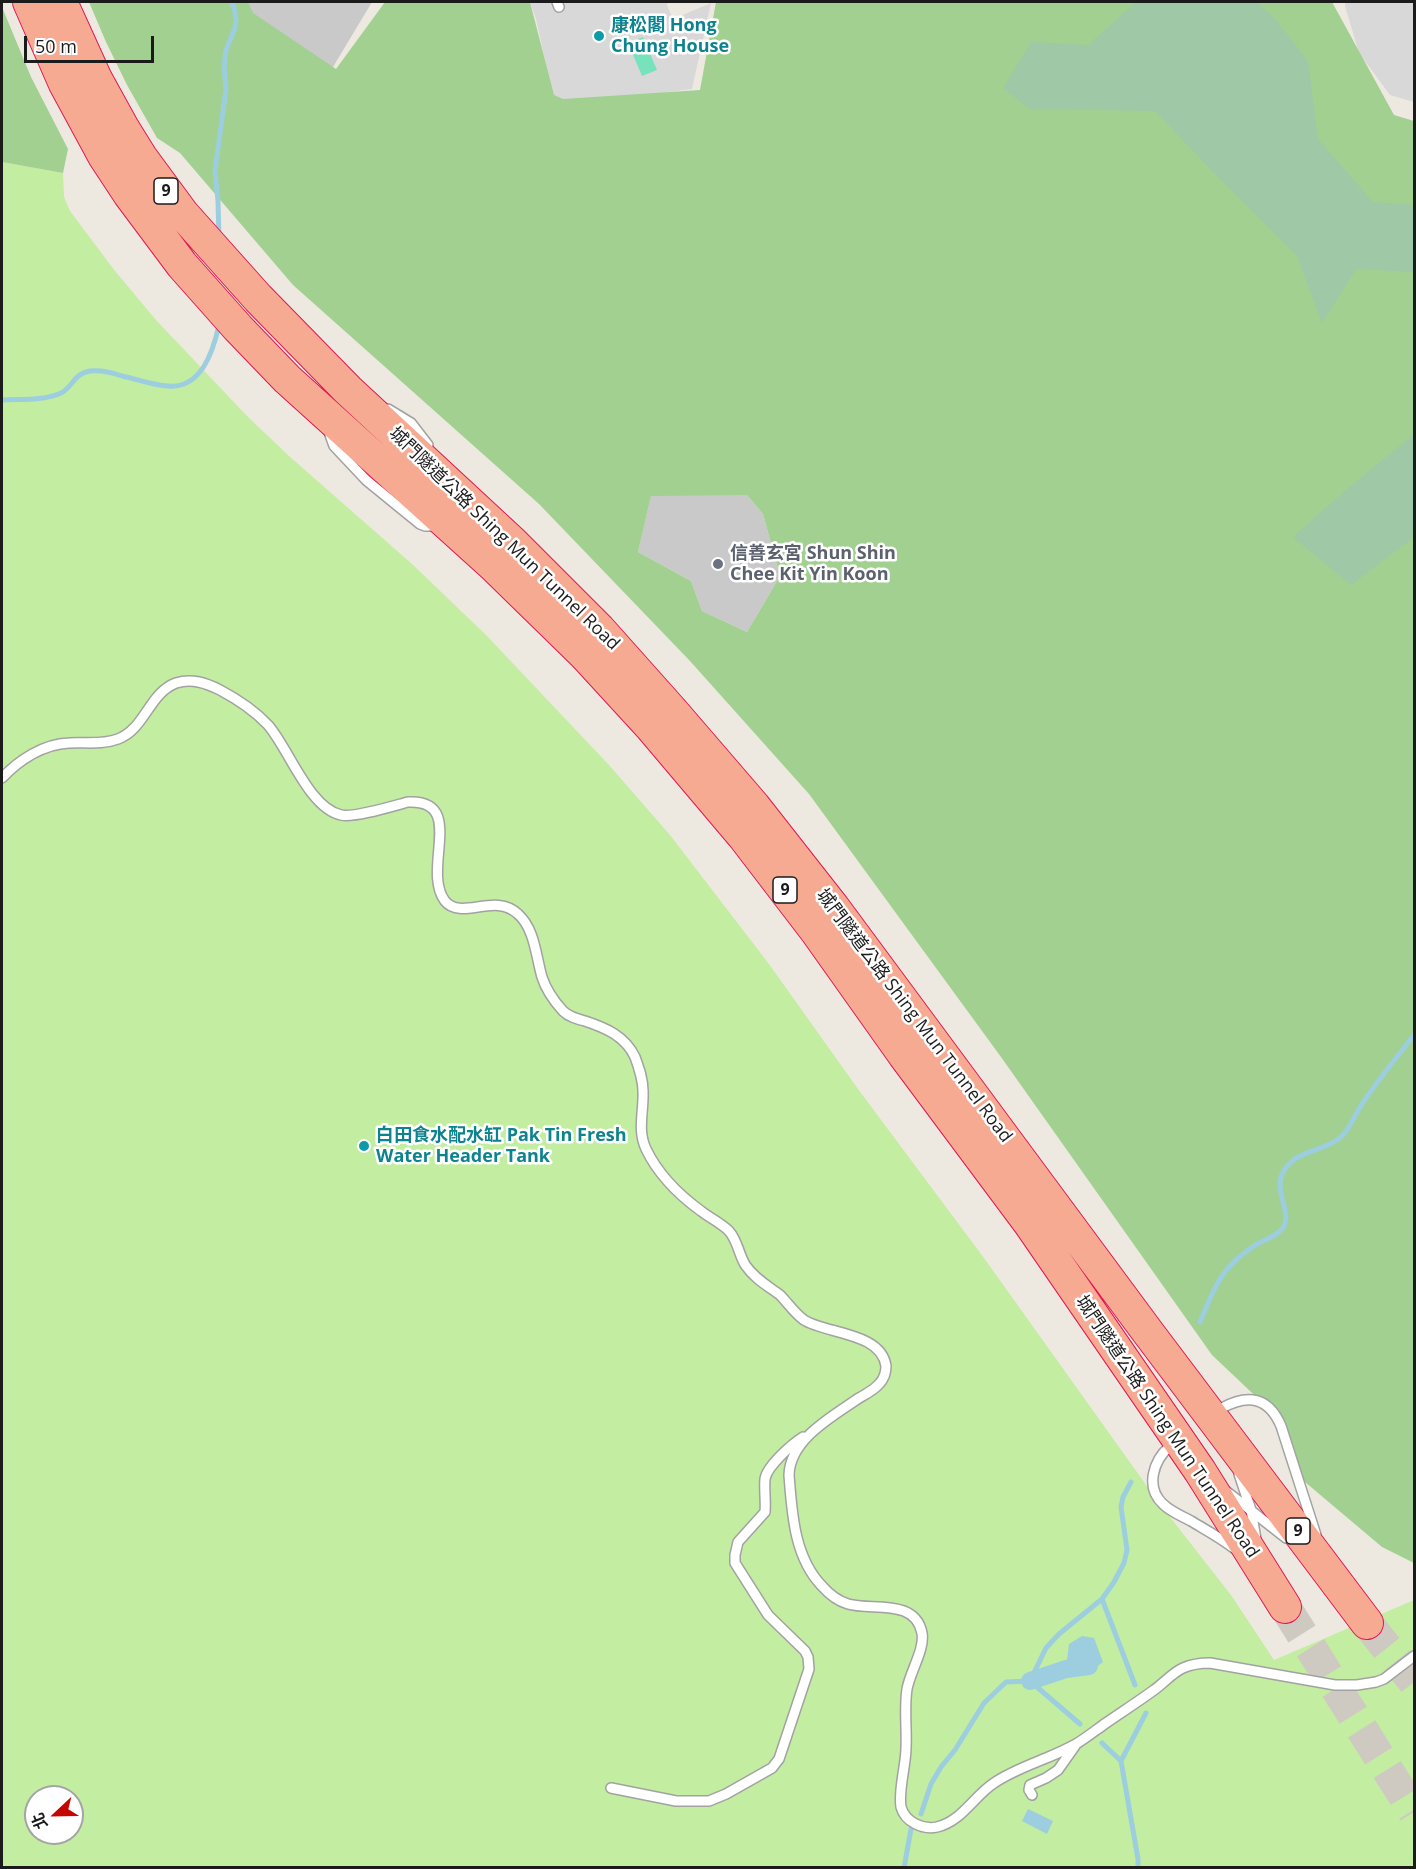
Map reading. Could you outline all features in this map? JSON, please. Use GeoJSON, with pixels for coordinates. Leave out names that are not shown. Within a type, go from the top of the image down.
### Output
{"type":"FeatureCollection","features":[{"type":"Feature","properties":{"kind":"highway","name":"城門隧道公路 Shing Mun Tunnel Road"},"geometry":{"type":"LineString","coordinates":[[29,2],[54,61],[104,156],[154,228],[207,294],[288,379],[451,526],[584,654],[651,727],[744,837],[816,931],[904,1056],[1030,1224],[1200,1471],[1285,1607]]}},
{"type":"Feature","properties":{"kind":"highway","name":"城門隧道公路 Shing Mun Tunnel Road"},"geometry":{"type":"LineString","coordinates":[[61,2],[96,79],[123,128],[157,180],[206,241],[311,353],[360,394],[599,629],[754,806],[834,908],[1367,1623]]}},
{"type":"Feature","properties":{"kind":"lane"},"geometry":{"type":"LineString","coordinates":[[382,404],[411,423],[433,451]]}},
{"type":"Feature","properties":{"kind":"lane"},"geometry":{"type":"LineString","coordinates":[[441,460],[460,494]]}},
{"type":"Feature","properties":{"kind":"lane"},"geometry":{"type":"LineString","coordinates":[[2,778],[23,760],[47,747],[68,743],[105,743],[124,737],[169,687],[176,683],[194,681],[211,685],[250,708],[261,718],[279,739],[312,792],[333,813],[348,816],[408,802],[426,804],[434,809],[440,827],[437,877],[444,900],[458,909],[498,904],[516,912],[522,918],[530,934],[544,982],[561,1009],[574,1018],[612,1031],[627,1045],[638,1066],[643,1084],[641,1129],[643,1141],[650,1156],[667,1180],[696,1207],[730,1232],[750,1271],[781,1296],[800,1317],[820,1327],[864,1340],[876,1348],[882,1357],[886,1370],[884,1378],[813,1432],[796,1451],[789,1471],[795,1530],[806,1563],[822,1587],[846,1603],[904,1611],[916,1620],[922,1630],[922,1642],[907,1693],[906,1750],[901,1802],[910,1821],[930,1828],[943,1825],[961,1814],[992,1784],[1077,1743],[1156,1689],[1175,1673],[1190,1665],[1210,1664],[1335,1685],[1357,1685],[1384,1679],[1414,1656]]}},
{"type":"Feature","properties":{"kind":"lane"},"geometry":{"type":"LineString","coordinates":[[1222,1408],[1235,1401],[1250,1400],[1267,1406],[1275,1414],[1281,1426],[1326,1568]]}},
{"type":"Feature","properties":{"kind":"lane"},"geometry":{"type":"LineString","coordinates":[[610,1788],[676,1801],[709,1801],[772,1768],[778,1759],[809,1669],[808,1657],[802,1647],[768,1615],[737,1569],[735,1555],[738,1542],[765,1512],[765,1477],[768,1470],[798,1440],[813,1432]]}},
{"type":"Feature","properties":{"kind":"lane"},"geometry":{"type":"LineString","coordinates":[[1228,1439],[1251,1510],[1261,1568]]}},
{"type":"Feature","properties":{"kind":"lane"},"geometry":{"type":"LineString","coordinates":[[1170,1446],[1161,1455],[1153,1473],[1154,1491],[1160,1502],[1219,1537],[1261,1568]]}},
{"type":"Feature","properties":{"kind":"lane"},"geometry":{"type":"LineString","coordinates":[[1200,1471],[1326,1568]]}},
{"type":"Feature","properties":{"kind":"lane"},"geometry":{"type":"LineString","coordinates":[[1032,1795],[1029,1790],[1030,1785],[1060,1768],[1077,1743]]}},
{"type":"Feature","properties":{"kind":"shaded area"},"geometry":{"type":"Polygon","coordinates":[[[236,2],[372,2],[333,67],[320,82],[236,2]]]}},
{"type":"Feature","properties":{"kind":"shaded area"},"geometry":{"type":"Polygon","coordinates":[[[530,2],[668,2],[667,5],[673,19],[711,3],[692,89],[555,107],[536,19],[530,2]]]}},
{"type":"Feature","properties":{"kind":"shaded area"},"geometry":{"type":"Polygon","coordinates":[[[1345,2],[1414,2],[1414,102],[1390,95],[1359,53],[1345,2]]]}},
{"type":"Feature","properties":{"kind":"shaded area","name":"信善玄宮 Shun Shin Chee Kit Yin Koon"},"geometry":{"type":"Polygon","coordinates":[[[651,495],[747,495],[763,514],[780,576],[747,632],[702,611],[691,581],[638,552],[651,495]]]}},
{"type":"Feature","properties":{"kind":"green space"},"geometry":{"type":"Polygon","coordinates":[[[89,2],[248,2],[253,13],[336,69],[385,2],[530,2],[554,95],[563,99],[700,90],[716,2],[1332,2],[1394,115],[1414,121],[1414,1563],[1382,1547],[1305,1482],[1269,1409],[1212,1355],[1001,1057],[809,794],[690,661],[539,504],[293,285],[180,153],[157,138],[106,42],[89,2]],[[747,495],[651,496],[638,552],[691,581],[702,611],[747,632],[780,576],[763,514],[747,495]]]}},
{"type":"Feature","properties":{"kind":"green space"},"geometry":{"type":"Polygon","coordinates":[[[1136,2],[1257,2],[1276,20],[1308,61],[1318,139],[1373,202],[1414,205],[1414,272],[1356,269],[1322,323],[1297,256],[1155,111],[1030,109],[1003,88],[1031,42],[1088,45],[1136,2]]]}},
{"type":"Feature","properties":{"kind":"green space"},"geometry":{"type":"Polygon","coordinates":[[[2,7],[31,77],[68,149],[63,173],[2,162],[2,7]]]}},
{"type":"Feature","properties":{"kind":"green space"},"geometry":{"type":"Polygon","coordinates":[[[643,37],[657,70],[642,76],[628,43],[643,37]]]}},
{"type":"Feature","properties":{"kind":"green space"},"geometry":{"type":"Polygon","coordinates":[[[2,162],[63,173],[64,197],[70,211],[115,271],[156,320],[248,417],[412,564],[486,635],[609,765],[670,835],[769,964],[858,1089],[984,1258],[1159,1503],[1231,1595],[1274,1660],[1414,1600],[1414,1867],[2,1867],[2,162]]]}},
{"type":"Feature","properties":{"kind":"green space"},"geometry":{"type":"Polygon","coordinates":[[[1414,434],[1414,537],[1351,585],[1293,537],[1414,434]]]}},
{"type":"Feature","properties":{"kind":"water"},"geometry":{"type":"Polygon","coordinates":[[[1082,1636],[1094,1638],[1103,1662],[1086,1675],[1065,1678],[1069,1644],[1082,1636]]]}},
{"type":"Feature","properties":{"kind":"water"},"geometry":{"type":"Polygon","coordinates":[[[1028,1809],[1053,1821],[1047,1834],[1022,1821],[1028,1809]]]}},
{"type":"Feature","properties":{"kind":"waterway"},"geometry":{"type":"LineString","coordinates":[[219,238],[215,171],[226,89],[224,66],[226,50],[236,20],[231,2]]}},
{"type":"Feature","properties":{"kind":"waterway"},"geometry":{"type":"LineString","coordinates":[[2,400],[54,396],[65,390],[80,375],[90,371],[111,373],[168,386],[189,382],[204,367],[219,325]]}},
{"type":"Feature","properties":{"kind":"waterway"},"geometry":{"type":"LineString","coordinates":[[1200,1322],[1219,1280],[1232,1264],[1251,1248],[1282,1229],[1286,1216],[1280,1185],[1285,1169],[1297,1158],[1329,1145],[1343,1135],[1368,1095],[1414,1035]]}},
{"type":"Feature","properties":{"kind":"waterway"},"geometry":{"type":"LineString","coordinates":[[921,1814],[931,1784],[984,1703],[1006,1682],[1030,1681],[1046,1648],[1059,1634],[1102,1599],[1114,1582],[1124,1563],[1127,1550],[1121,1507],[1123,1497],[1131,1482]]}},
{"type":"Feature","properties":{"kind":"waterway"},"geometry":{"type":"LineString","coordinates":[[1102,1599],[1135,1685]]}},
{"type":"Feature","properties":{"kind":"waterway"},"geometry":{"type":"LineString","coordinates":[[1030,1681],[1066,1669],[1089,1666]]}},
{"type":"Feature","properties":{"kind":"waterway"},"geometry":{"type":"LineString","coordinates":[[1030,1681],[1080,1724]]}},
{"type":"Feature","properties":{"kind":"waterway"},"geometry":{"type":"LineString","coordinates":[[1138,1868],[1121,1761],[1146,1713]]}},
{"type":"Feature","properties":{"kind":"waterway"},"geometry":{"type":"LineString","coordinates":[[1102,1743],[1121,1761]]}},
{"type":"Feature","properties":{"kind":"waterway"},"geometry":{"type":"LineString","coordinates":[[904,1868],[911,1829]]}},
{"type":"Feature","properties":{"kind":"tunnel"},"geometry":{"type":"LineString","coordinates":[[1285,1607],[1414,1812]]}},
{"type":"Feature","properties":{"kind":"tunnel"},"geometry":{"type":"LineString","coordinates":[[1367,1623],[1414,1682]]}},
{"type":"Feature","properties":{"kind":"place","name":"康松閣 Hong Chung House"},"geometry":{"type":"Point","coordinates":[599,36]}},
{"type":"Feature","properties":{"kind":"place","name":"信善玄宮 Shun Shin Chee Kit Yin Koon"},"geometry":{"type":"Point","coordinates":[718,564]}},
{"type":"Feature","properties":{"kind":"place","name":"白田食水配水缸 Pak Tin Fresh Water Header Tank"},"geometry":{"type":"Point","coordinates":[364,1146]}}]}
